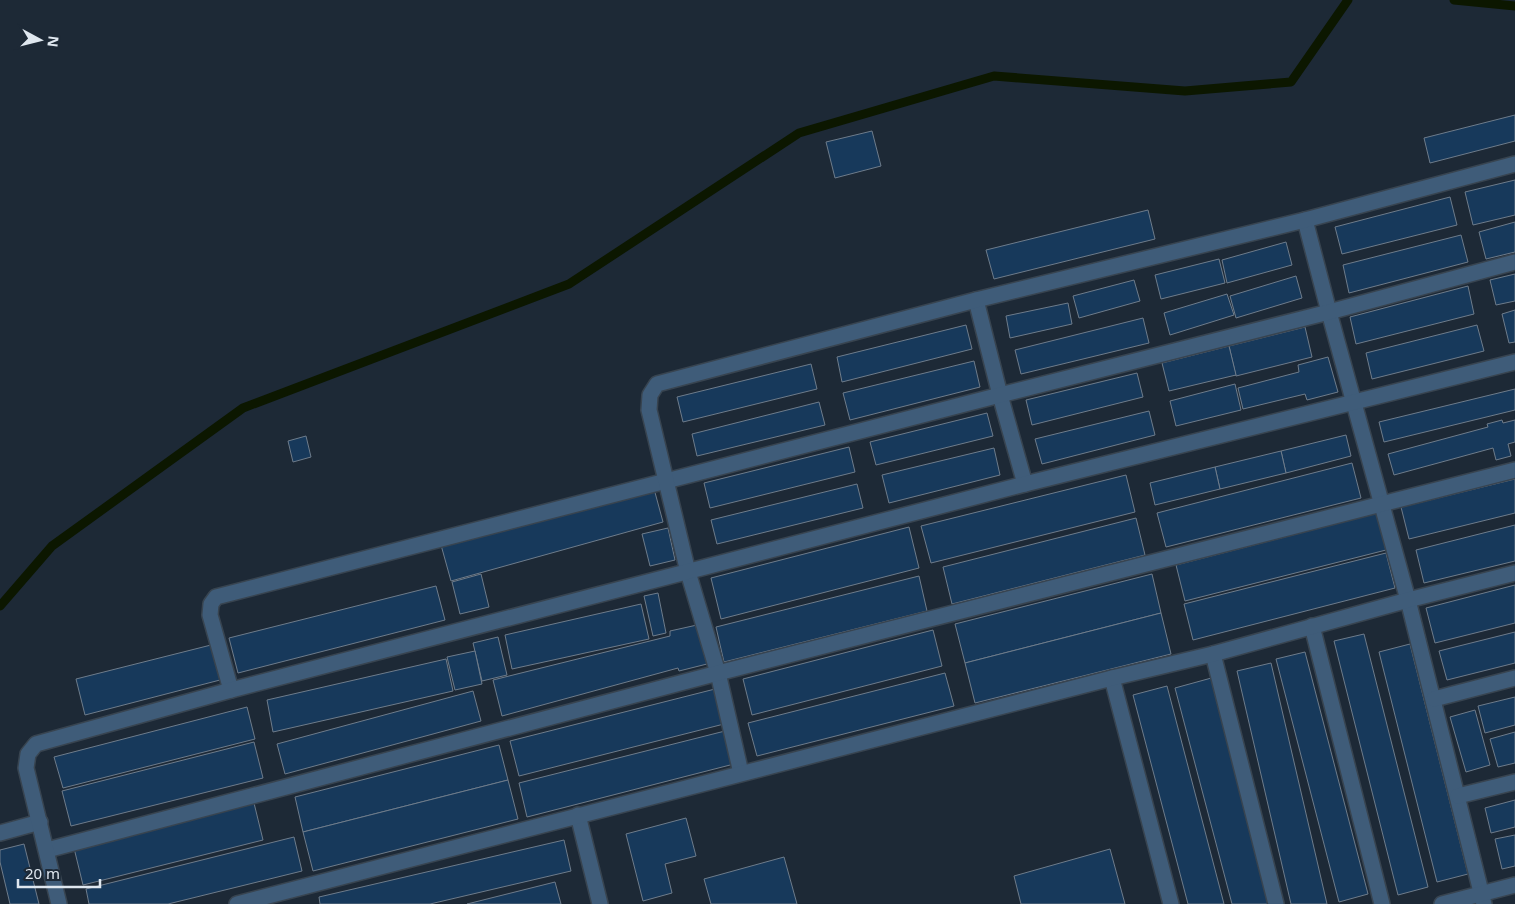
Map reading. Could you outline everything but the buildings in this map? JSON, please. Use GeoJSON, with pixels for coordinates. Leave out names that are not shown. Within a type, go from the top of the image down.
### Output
{"type":"FeatureCollection","features":[{"type":"Feature","properties":{"kind":"street"},"geometry":{"type":"LineString","coordinates":[[741,773],[718,673],[688,572],[649,410],[650,396],[657,384],[976,300],[1305,220],[1515,164]]}},
{"type":"Feature","properties":{"kind":"street"},"geometry":{"type":"LineString","coordinates":[[1305,220],[1434,699],[1483,899]]}},
{"type":"Feature","properties":{"kind":"street"},"geometry":{"type":"LineString","coordinates":[[231,690],[210,615],[210,604],[216,598],[1329,312],[1515,262]]}},
{"type":"Feature","properties":{"kind":"street"},"geometry":{"type":"LineString","coordinates":[[976,300],[1025,484]]}},
{"type":"Feature","properties":{"kind":"street"},"geometry":{"type":"LineString","coordinates":[[59,904],[26,768],[28,754],[36,744],[231,690],[1025,484],[1354,404],[1515,362]]}},
{"type":"Feature","properties":{"kind":"street"},"geometry":{"type":"LineString","coordinates":[[47,850],[718,673],[1515,470]]}},
{"type":"Feature","properties":{"kind":"street"},"geometry":{"type":"LineString","coordinates":[[237,904],[741,773],[1213,654],[1408,600],[1515,573]]}},
{"type":"Feature","properties":{"kind":"street"},"geometry":{"type":"LineString","coordinates":[[1312,626],[1382,904]]}},
{"type":"Feature","properties":{"kind":"street"},"geometry":{"type":"LineString","coordinates":[[1213,654],[1276,904]]}},
{"type":"Feature","properties":{"kind":"street"},"geometry":{"type":"LineString","coordinates":[[1112,678],[1171,904]]}},
{"type":"Feature","properties":{"kind":"street"},"geometry":{"type":"LineString","coordinates":[[1434,699],[1515,678]]}},
{"type":"Feature","properties":{"kind":"street"},"geometry":{"type":"LineString","coordinates":[[1458,796],[1515,782]]}},
{"type":"Feature","properties":{"kind":"street"},"geometry":{"type":"LineString","coordinates":[[578,815],[600,904]]}},
{"type":"Feature","properties":{"kind":"street"},"geometry":{"type":"LineString","coordinates":[[0,833],[40,822]]}},
{"type":"Feature","properties":{"kind":"street"},"geometry":{"type":"LineString","coordinates":[[1442,904],[1483,899],[1515,885]]}},
{"type":"Feature","properties":{"kind":"waterway"},"geometry":{"type":"LineString","coordinates":[[0,606],[52,546],[243,408],[569,284],[799,133],[994,76],[1185,91],[1291,82],[1348,0]]}},
{"type":"Feature","properties":{"kind":"waterway"},"geometry":{"type":"LineString","coordinates":[[1454,0],[1515,6]]}}]}
